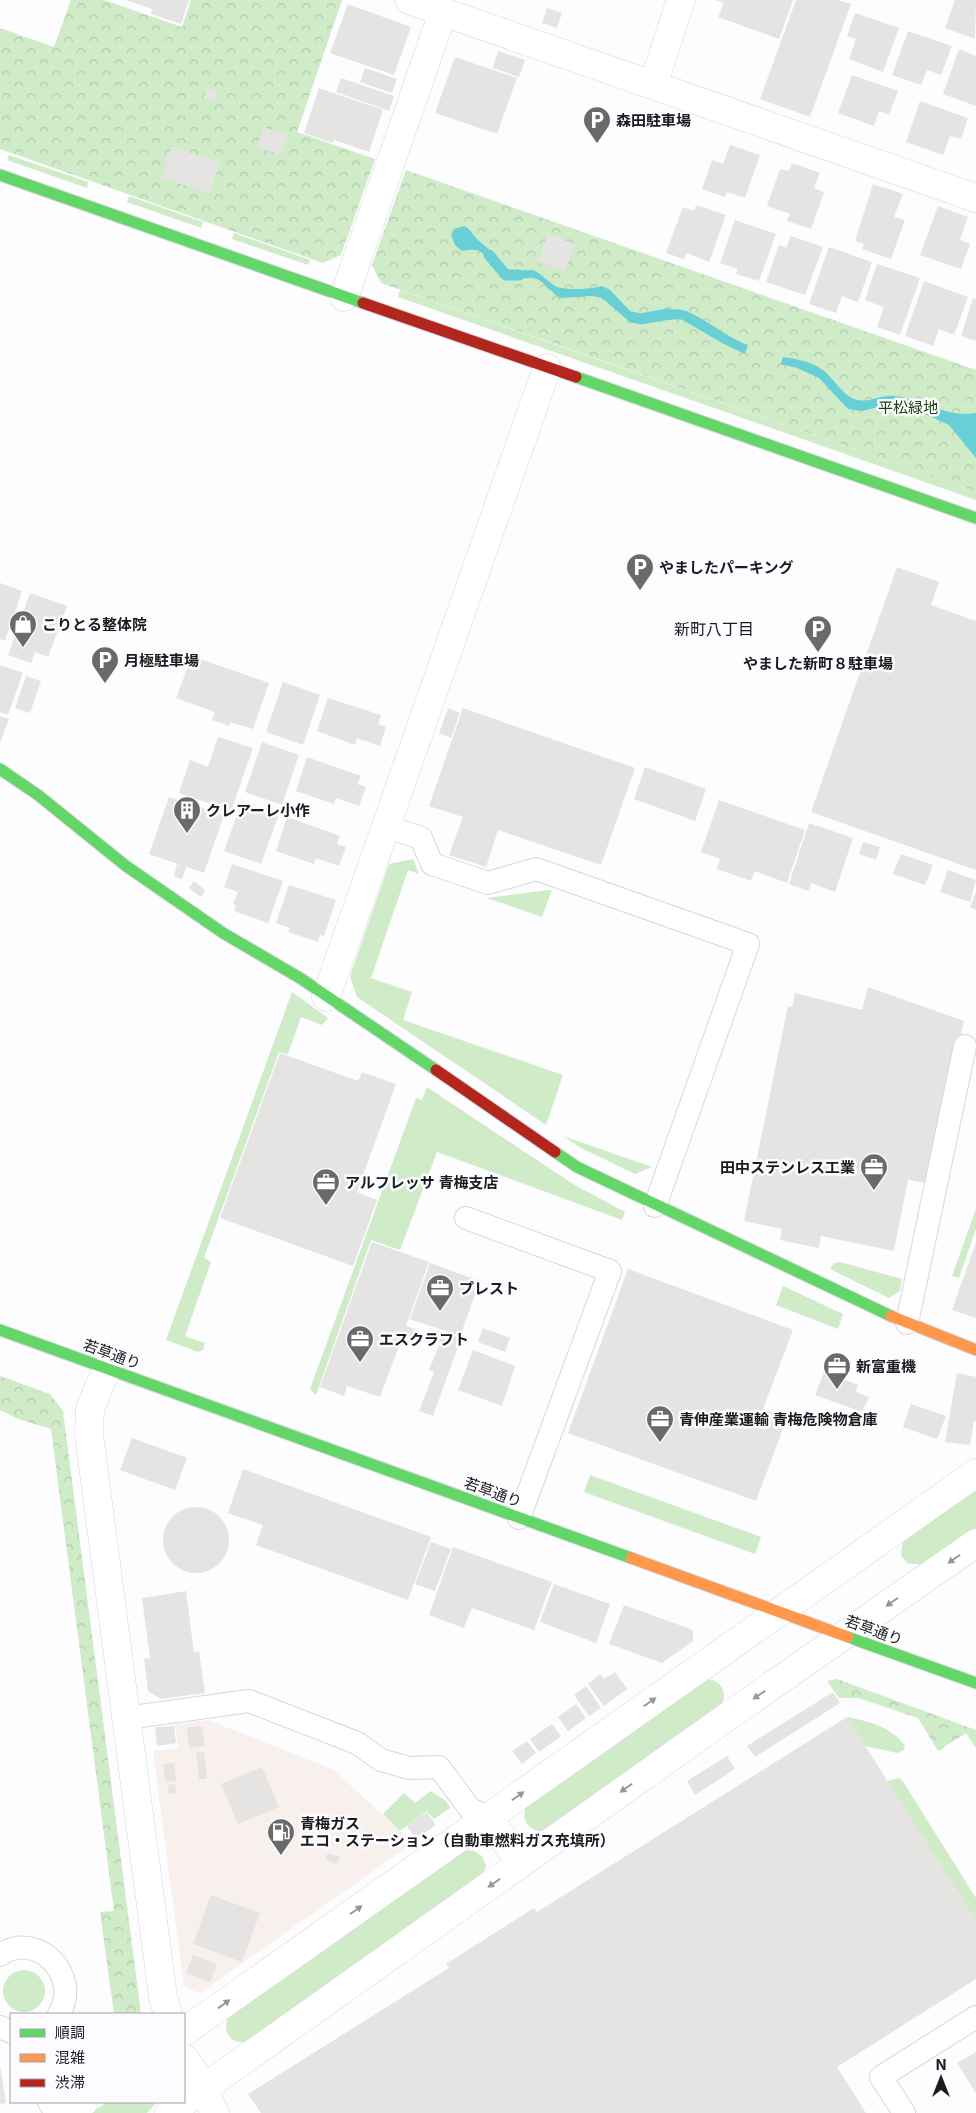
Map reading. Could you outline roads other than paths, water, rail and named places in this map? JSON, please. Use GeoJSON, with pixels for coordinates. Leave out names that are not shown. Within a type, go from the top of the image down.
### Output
{"type":"FeatureCollection","features":[{"type":"Feature","properties":{"kind":"street"},"geometry":{"type":"LineString","coordinates":[[409,0],[976,198]]}},
{"type":"Feature","properties":{"kind":"street"},"geometry":{"type":"LineString","coordinates":[[653,85],[681,0]]}},
{"type":"Feature","properties":{"kind":"street"},"geometry":{"type":"LineString","coordinates":[[344,296],[443,12]]}},
{"type":"Feature","properties":{"kind":"street"},"geometry":{"type":"LineString","coordinates":[[0,176],[976,518]]}},
{"type":"Feature","properties":{"kind":"street"},"geometry":{"type":"LineString","coordinates":[[326,997],[547,368]]}},
{"type":"Feature","properties":{"kind":"street"},"geometry":{"type":"LineString","coordinates":[[0,769],[38,795],[126,866],[223,933],[300,978],[578,1167],[655,1206],[907,1323],[976,1350]]}},
{"type":"Feature","properties":{"kind":"street","name":"若草通り"},"geometry":{"type":"LineString","coordinates":[[0,1330],[976,1683]]}},
{"type":"Feature","properties":{"kind":"street"},"geometry":{"type":"LineString","coordinates":[[106,1368],[90,1409],[89,1435],[163,1997],[168,2013]]}},
{"type":"Feature","properties":{"kind":"street"},"geometry":{"type":"LineString","coordinates":[[185,2031],[976,1473]]}},
{"type":"Feature","properties":{"kind":"street"},"geometry":{"type":"LineString","coordinates":[[185,2102],[976,1543]]}},
{"type":"Feature","properties":{"kind":"street"},"geometry":{"type":"LineString","coordinates":[[488,1817],[521,1863]]}},
{"type":"Feature","properties":{"kind":"street"},"geometry":{"type":"LineString","coordinates":[[185,2060],[215,2113]]}},
{"type":"Feature","properties":{"kind":"street"},"geometry":{"type":"LineString","coordinates":[[68,2113],[83,2103]]}},
{"type":"Feature","properties":{"kind":"street"},"geometry":{"type":"LineString","coordinates":[[169,2113],[183,2103]]}},
{"type":"Feature","properties":{"kind":"lane"},"geometry":{"type":"LineString","coordinates":[[386,826],[421,838],[432,864],[488,883],[536,869],[748,944],[655,1206]]}},
{"type":"Feature","properties":{"kind":"lane"},"geometry":{"type":"LineString","coordinates":[[907,1323],[965,1046]]}},
{"type":"Feature","properties":{"kind":"lane"},"geometry":{"type":"LineString","coordinates":[[466,1218],[610,1270],[519,1518]]}},
{"type":"Feature","properties":{"kind":"lane"},"geometry":{"type":"LineString","coordinates":[[126,1718],[249,1701],[358,1743],[381,1760],[409,1768],[438,1767],[470,1809],[488,1817]]}},
{"type":"Feature","properties":{"kind":"lane"},"geometry":{"type":"LineString","coordinates":[[0,1956],[17,1949],[32,1949],[46,1955],[57,1965],[64,1978],[66,1993],[59,2013]]}},
{"type":"Feature","properties":{"kind":"lane"},"geometry":{"type":"LineString","coordinates":[[904,2113],[881,2077],[976,2017]]}},
{"type":"Feature","properties":{"kind":"water"},"geometry":{"type":"Polygon","coordinates":[[[464,226],[503,264],[494,269],[482,252],[474,250],[462,251],[455,245],[451,235],[455,229],[464,226]]]}},
{"type":"Feature","properties":{"kind":"water"},"geometry":{"type":"Polygon","coordinates":[[[533,270],[559,288],[578,289],[602,286],[610,290],[633,314],[646,314],[647,322],[631,323],[602,298],[592,296],[561,298],[545,284],[534,278],[510,280],[499,277],[508,271],[533,270]]]}},
{"type":"Feature","properties":{"kind":"water"},"geometry":{"type":"Polygon","coordinates":[[[679,309],[696,315],[748,345],[745,354],[681,319],[656,321],[654,312],[679,309]]]}},
{"type":"Feature","properties":{"kind":"water"},"geometry":{"type":"Polygon","coordinates":[[[783,357],[807,362],[820,368],[842,390],[857,400],[862,401],[895,396],[954,413],[976,413],[976,458],[949,425],[925,414],[897,406],[887,405],[862,411],[848,409],[819,378],[797,368],[781,364],[783,357]]]}},
{"type":"Feature","properties":{"kind":"waterway"},"geometry":{"type":"LineString","coordinates":[[489,255],[506,275],[519,275]]}},
{"type":"Feature","properties":{"kind":"waterway"},"geometry":{"type":"LineString","coordinates":[[632,317],[641,319],[668,314]]}},
{"type":"Feature","properties":{"kind":"place","name":"森田駐車場"},"geometry":{"type":"Point","coordinates":[597,144]}},
{"type":"Feature","properties":{"kind":"place","name":"やましたパーキング"},"geometry":{"type":"Point","coordinates":[640,591]}},
{"type":"Feature","properties":{"kind":"place","name":"こりとる整体院"},"geometry":{"type":"Point","coordinates":[23,648]}},
{"type":"Feature","properties":{"kind":"place","name":"やました新町８駐車場"},"geometry":{"type":"Point","coordinates":[818,653]}},
{"type":"Feature","properties":{"kind":"place","name":"月極駐車場"},"geometry":{"type":"Point","coordinates":[105,684]}},
{"type":"Feature","properties":{"kind":"place","name":"クレアーレ小作"},"geometry":{"type":"Point","coordinates":[187,834]}},
{"type":"Feature","properties":{"kind":"place","name":"田中ステンレス工業"},"geometry":{"type":"Point","coordinates":[874,1191]}},
{"type":"Feature","properties":{"kind":"place","name":"アルフレッサ 青梅支店"},"geometry":{"type":"Point","coordinates":[326,1206]}},
{"type":"Feature","properties":{"kind":"place","name":"プレスト"},"geometry":{"type":"Point","coordinates":[440,1312]}},
{"type":"Feature","properties":{"kind":"place","name":"エスクラフト"},"geometry":{"type":"Point","coordinates":[360,1363]}},
{"type":"Feature","properties":{"kind":"place","name":"新富重機"},"geometry":{"type":"Point","coordinates":[837,1390]}},
{"type":"Feature","properties":{"kind":"place","name":"青伸産業運輸 青梅危険物倉庫"},"geometry":{"type":"Point","coordinates":[660,1443]}},
{"type":"Feature","properties":{"kind":"place","name":"青梅ガス エコ・ステーション（自動車燃料ガス充填所）"},"geometry":{"type":"Point","coordinates":[281,1856]}},
{"type":"Feature","properties":{"kind":"district","name":"新町八丁目"},"geometry":{"type":"Point","coordinates":[714,629]}},
{"type":"Feature","properties":{"kind":"park label","name":"平松緑地"},"geometry":{"type":"Point","coordinates":[908,407]}}]}
